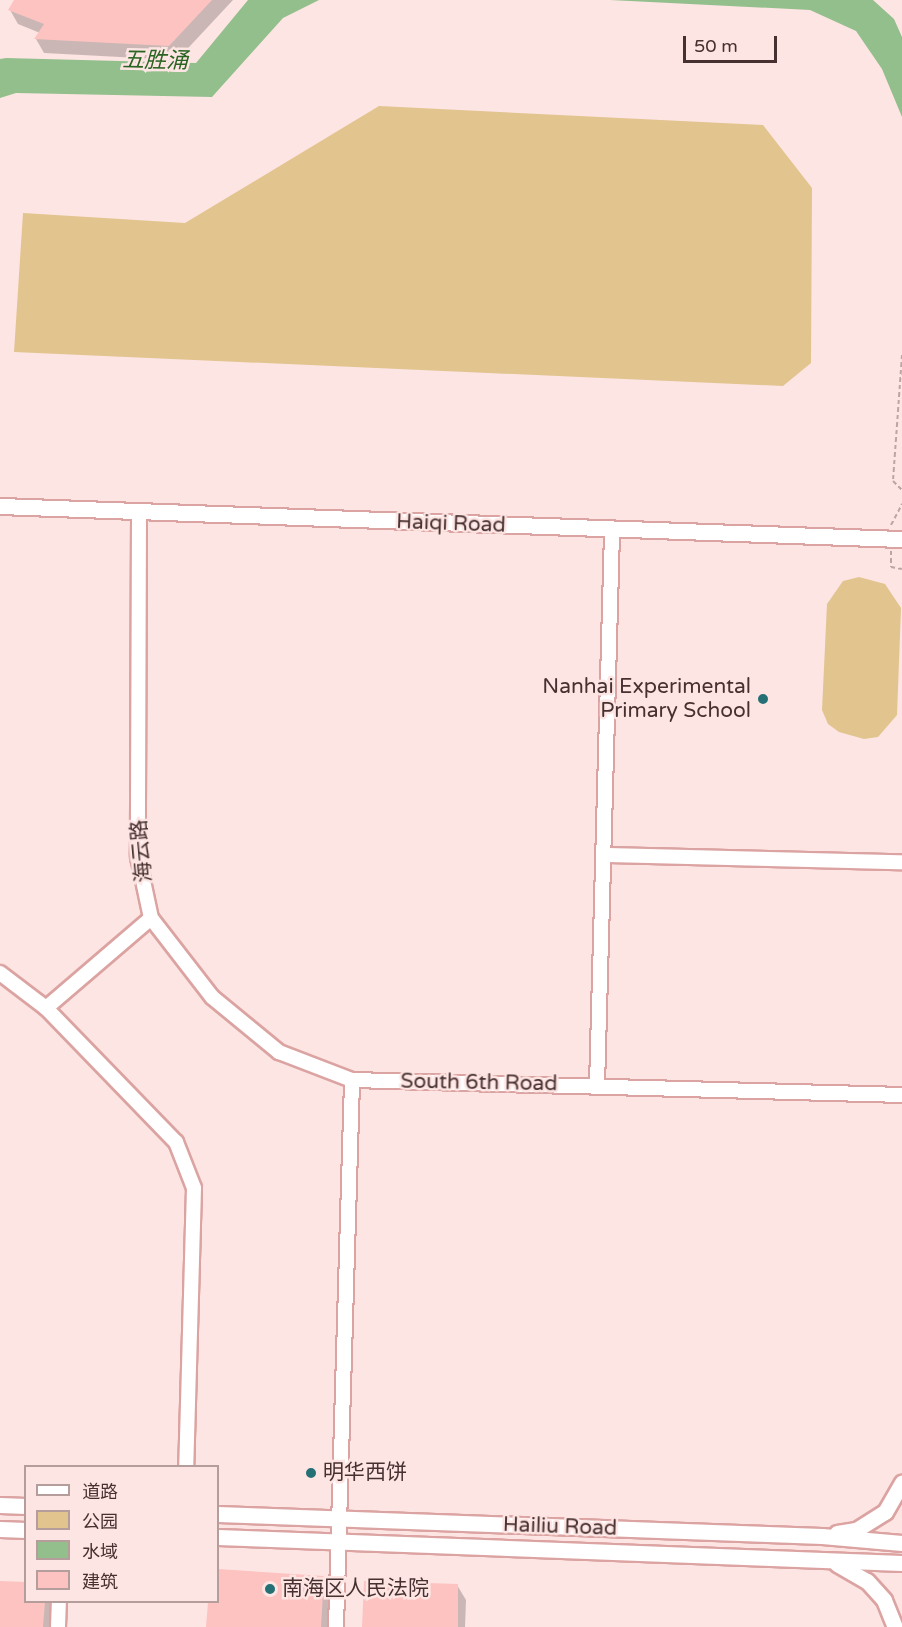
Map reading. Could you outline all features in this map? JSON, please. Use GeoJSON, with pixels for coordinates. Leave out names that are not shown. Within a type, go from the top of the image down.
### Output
{"type":"FeatureCollection","features":[{"type":"Feature","properties":{"kind":"main road","name":"Haiqi Road"},"geometry":{"type":"LineString","coordinates":[[0,506],[612,533],[902,550]]}},
{"type":"Feature","properties":{"kind":"main road","name":"Haiqi Road"},"geometry":{"type":"LineString","coordinates":[[0,513],[612,533],[902,539]]}},
{"type":"Feature","properties":{"kind":"main road"},"geometry":{"type":"LineString","coordinates":[[822,1536],[870,1524],[885,1512],[902,1483]]}},
{"type":"Feature","properties":{"kind":"main road"},"geometry":{"type":"LineString","coordinates":[[0,1505],[24,1506]]}},
{"type":"Feature","properties":{"kind":"main road","name":"Hailiu Road"},"geometry":{"type":"LineString","coordinates":[[219,1514],[822,1536],[902,1543]]}},
{"type":"Feature","properties":{"kind":"main road"},"geometry":{"type":"LineString","coordinates":[[0,1529],[24,1530]]}},
{"type":"Feature","properties":{"kind":"main road","name":"Hailiu Road"},"geometry":{"type":"LineString","coordinates":[[219,1537],[902,1563]]}},
{"type":"Feature","properties":{"kind":"main road"},"geometry":{"type":"LineString","coordinates":[[819,1559],[848,1568],[867,1581],[884,1600],[894,1627]]}},
{"type":"Feature","properties":{"kind":"main road"},"geometry":{"type":"LineString","coordinates":[[901,1627],[902,1618]]}},
{"type":"Feature","properties":{"kind":"street","name":"海云路"},"geometry":{"type":"LineString","coordinates":[[139,518],[138,857],[151,918],[212,997],[279,1052],[352,1080]]}},
{"type":"Feature","properties":{"kind":"street"},"geometry":{"type":"LineString","coordinates":[[597,1086],[612,533]]}},
{"type":"Feature","properties":{"kind":"street"},"geometry":{"type":"LineString","coordinates":[[604,855],[902,862]]}},
{"type":"Feature","properties":{"kind":"street"},"geometry":{"type":"LineString","coordinates":[[46,1008],[151,918]]}},
{"type":"Feature","properties":{"kind":"street"},"geometry":{"type":"LineString","coordinates":[[0,973],[46,1008],[176,1142],[194,1188],[186,1465]]}},
{"type":"Feature","properties":{"kind":"street"},"geometry":{"type":"LineString","coordinates":[[336,1627],[352,1080]]}},
{"type":"Feature","properties":{"kind":"street","name":"South 6th Road"},"geometry":{"type":"LineString","coordinates":[[352,1080],[902,1095]]}},
{"type":"Feature","properties":{"kind":"street"},"geometry":{"type":"LineString","coordinates":[[58,1627],[59,1603]]}},
{"type":"Feature","properties":{"kind":"path"},"geometry":{"type":"LineString","coordinates":[[902,355],[893,481],[902,490]]}},
{"type":"Feature","properties":{"kind":"green space"},"geometry":{"type":"Polygon","coordinates":[[[379,106],[763,125],[812,188],[811,363],[783,386],[14,352],[23,213],[185,223],[379,106]]]}},
{"type":"Feature","properties":{"kind":"green space"},"geometry":{"type":"Polygon","coordinates":[[[859,577],[885,584],[901,608],[897,715],[878,737],[864,739],[839,732],[828,724],[822,710],[827,604],[843,581],[859,577]]]}},
{"type":"Feature","properties":{"kind":"water"},"geometry":{"type":"Polygon","coordinates":[[[248,0],[319,0],[283,18],[212,97],[16,93],[0,98],[0,59],[196,63],[248,0]]]}},
{"type":"Feature","properties":{"kind":"water"},"geometry":{"type":"Polygon","coordinates":[[[610,0],[873,0],[894,19],[902,37],[902,117],[882,69],[856,31],[810,10],[610,0]]]}},
{"type":"Feature","properties":{"kind":"building"},"geometry":{"type":"Polygon","coordinates":[[[14,0],[212,0],[169,46],[34,39],[44,24],[8,10],[14,0]]]}},
{"type":"Feature","properties":{"kind":"building","name":"南海区人民法院"},"geometry":{"type":"Polygon","coordinates":[[[219,1569],[324,1576],[321,1627],[206,1627],[208,1603],[219,1603],[219,1569]]]}},
{"type":"Feature","properties":{"kind":"building"},"geometry":{"type":"Polygon","coordinates":[[[0,1581],[24,1582],[24,1603],[45,1603],[43,1627],[0,1627],[0,1581]]]}},
{"type":"Feature","properties":{"kind":"building"},"geometry":{"type":"Polygon","coordinates":[[[364,1581],[458,1584],[458,1627],[362,1627],[364,1581]]]}},
{"type":"Feature","properties":{"kind":"place","name":"Nanhai Experimental Primary School"},"geometry":{"type":"Point","coordinates":[763,699]}},
{"type":"Feature","properties":{"kind":"place","name":"明华西饼"},"geometry":{"type":"Point","coordinates":[311,1473]}},
{"type":"Feature","properties":{"kind":"place","name":"南海区人民法院"},"geometry":{"type":"Point","coordinates":[270,1589]}},
{"type":"Feature","properties":{"kind":"water label","name":"五胜涌"},"geometry":{"type":"Point","coordinates":[155,61]}}]}
